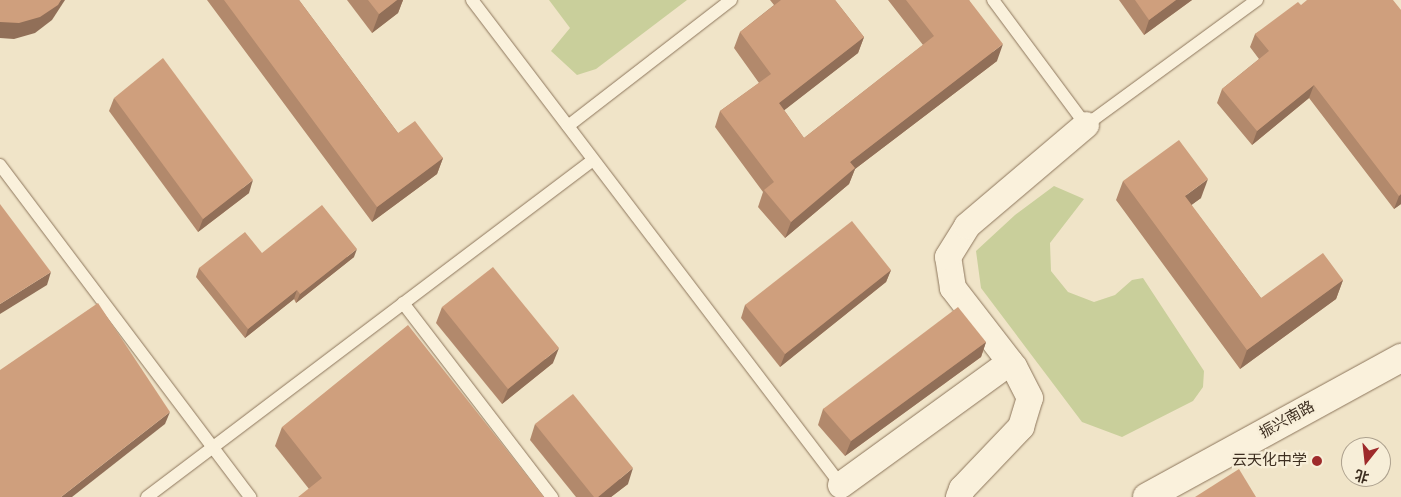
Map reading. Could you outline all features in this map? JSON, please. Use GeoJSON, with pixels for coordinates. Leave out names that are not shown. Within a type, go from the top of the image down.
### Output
{"type":"FeatureCollection","features":[{"type":"Feature","properties":{"kind":"main road","name":"振兴南路"},"geometry":{"type":"LineString","coordinates":[[1147,497],[1401,358]]}},
{"type":"Feature","properties":{"kind":"street"},"geometry":{"type":"LineString","coordinates":[[959,497],[962,488],[1021,428],[1030,398],[1010,362],[953,288],[948,258],[967,226],[1086,125]]}},
{"type":"Feature","properties":{"kind":"street"},"geometry":{"type":"LineString","coordinates":[[841,485],[1010,362]]}},
{"type":"Feature","properties":{"kind":"lane"},"geometry":{"type":"LineString","coordinates":[[472,0],[841,485]]}},
{"type":"Feature","properties":{"kind":"lane"},"geometry":{"type":"LineString","coordinates":[[568,126],[731,0]]}},
{"type":"Feature","properties":{"kind":"lane"},"geometry":{"type":"LineString","coordinates":[[993,0],[1086,125],[1257,0]]}},
{"type":"Feature","properties":{"kind":"lane"},"geometry":{"type":"LineString","coordinates":[[147,497],[593,160]]}},
{"type":"Feature","properties":{"kind":"lane"},"geometry":{"type":"LineString","coordinates":[[0,165],[211,449],[250,497]]}},
{"type":"Feature","properties":{"kind":"lane"},"geometry":{"type":"LineString","coordinates":[[403,303],[552,497]]}},
{"type":"Feature","properties":{"kind":"green space"},"geometry":{"type":"Polygon","coordinates":[[[549,0],[687,0],[596,69],[577,75],[551,51],[570,28],[549,0]]]}},
{"type":"Feature","properties":{"kind":"green space"},"geometry":{"type":"Polygon","coordinates":[[[1054,186],[1084,199],[1050,243],[1051,271],[1068,292],[1094,302],[1115,295],[1132,280],[1143,278],[1204,371],[1203,387],[1193,401],[1122,437],[1082,422],[981,288],[976,251],[1015,215],[1054,186]]]}},
{"type":"Feature","properties":{"kind":"building"},"geometry":{"type":"Polygon","coordinates":[[[0,0],[61,0],[58,5],[40,17],[19,23],[0,22],[0,0]]]}},
{"type":"Feature","properties":{"kind":"building"},"geometry":{"type":"Polygon","coordinates":[[[224,0],[299,0],[398,133],[415,121],[443,158],[377,207],[224,0]]]}},
{"type":"Feature","properties":{"kind":"building"},"geometry":{"type":"Polygon","coordinates":[[[368,0],[397,0],[379,14],[368,0]]]}},
{"type":"Feature","properties":{"kind":"building"},"geometry":{"type":"Polygon","coordinates":[[[781,0],[835,0],[864,37],[779,103],[804,138],[934,36],[906,0],[969,0],[1003,44],[850,162],[855,168],[791,222],[764,190],[774,182],[720,111],[771,74],[740,32],[781,0]]]}},
{"type":"Feature","properties":{"kind":"building"},"geometry":{"type":"Polygon","coordinates":[[[1135,0],[1176,0],[1149,20],[1135,0]]]}},
{"type":"Feature","properties":{"kind":"building"},"geometry":{"type":"Polygon","coordinates":[[[1307,0],[1393,0],[1401,10],[1401,194],[1399,196],[1314,85],[1257,131],[1222,89],[1269,51],[1255,34],[1298,2],[1301,5],[1307,0]]]}},
{"type":"Feature","properties":{"kind":"building"},"geometry":{"type":"Polygon","coordinates":[[[163,58],[253,180],[203,219],[114,98],[163,58]]]}},
{"type":"Feature","properties":{"kind":"building"},"geometry":{"type":"Polygon","coordinates":[[[1179,140],[1208,179],[1185,196],[1261,298],[1323,253],[1343,280],[1247,350],[1123,181],[1179,140]]]}},
{"type":"Feature","properties":{"kind":"building"},"geometry":{"type":"Polygon","coordinates":[[[0,204],[51,272],[0,304],[0,204]]]}},
{"type":"Feature","properties":{"kind":"building"},"geometry":{"type":"Polygon","coordinates":[[[322,205],[357,249],[300,294],[297,290],[248,329],[199,268],[245,232],[262,253],[322,205]]]}},
{"type":"Feature","properties":{"kind":"building"},"geometry":{"type":"Polygon","coordinates":[[[852,221],[891,270],[785,354],[745,305],[852,221]]]}},
{"type":"Feature","properties":{"kind":"building"},"geometry":{"type":"Polygon","coordinates":[[[493,267],[559,348],[508,389],[442,307],[493,267]]]}},
{"type":"Feature","properties":{"kind":"building"},"geometry":{"type":"Polygon","coordinates":[[[98,303],[170,412],[61,497],[0,497],[0,370],[98,303]]]}},
{"type":"Feature","properties":{"kind":"building"},"geometry":{"type":"Polygon","coordinates":[[[958,307],[986,342],[851,441],[823,409],[958,307]]]}},
{"type":"Feature","properties":{"kind":"building"},"geometry":{"type":"Polygon","coordinates":[[[408,325],[544,497],[298,497],[322,478],[282,427],[408,325]]]}},
{"type":"Feature","properties":{"kind":"building"},"geometry":{"type":"Polygon","coordinates":[[[573,394],[633,468],[598,497],[594,497],[535,424],[573,394]]]}},
{"type":"Feature","properties":{"kind":"building"},"geometry":{"type":"Polygon","coordinates":[[[1239,469],[1256,497],[1195,497],[1239,469]]]}},
{"type":"Feature","properties":{"kind":"place","name":"云天化中学"},"geometry":{"type":"Point","coordinates":[1317,461]}}]}
